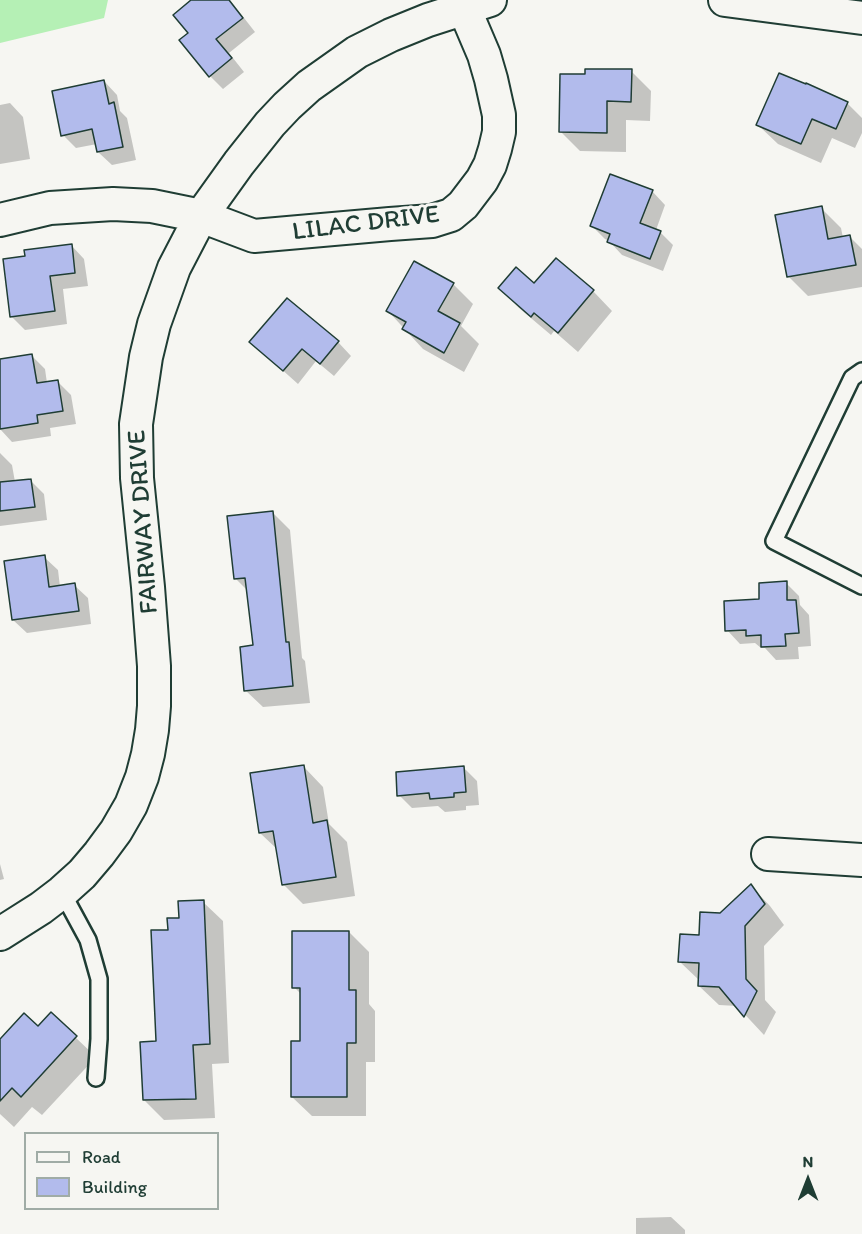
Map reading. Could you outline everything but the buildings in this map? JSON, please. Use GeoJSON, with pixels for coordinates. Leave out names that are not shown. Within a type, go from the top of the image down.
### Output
{"type":"FeatureCollection","features":[{"type":"Feature","properties":{"kind":"street"},"geometry":{"type":"LineString","coordinates":[[724,0],[862,18]]}},
{"type":"Feature","properties":{"kind":"street","name":"FAIRWAY DRIVE"},"geometry":{"type":"LineString","coordinates":[[0,934],[62,892],[87,867],[116,831],[131,805],[142,777],[148,754],[154,706],[154,666],[137,478],[136,424],[146,357],[154,324],[174,268],[201,216],[232,171],[264,130],[309,86],[357,52],[391,35],[477,4]]}},
{"type":"Feature","properties":{"kind":"street","name":"LILAC DRIVE"},"geometry":{"type":"LineString","coordinates":[[0,220],[50,208],[113,204],[152,206],[201,216],[254,236],[432,221],[451,215],[463,205],[482,180],[490,165],[499,132],[499,115],[484,54],[477,4]]}},
{"type":"Feature","properties":{"kind":"street"},"geometry":{"type":"LineString","coordinates":[[768,854],[862,860]]}},
{"type":"Feature","properties":{"kind":"lane"},"geometry":{"type":"LineString","coordinates":[[862,372],[852,378],[774,541],[862,586]]}},
{"type":"Feature","properties":{"kind":"lane"},"geometry":{"type":"LineString","coordinates":[[62,892],[88,940],[99,978],[99,1039],[96,1078]]}},
{"type":"Feature","properties":{"kind":"green space"},"geometry":{"type":"Polygon","coordinates":[[[0,0],[108,0],[104,18],[0,43],[0,0]]]}}]}
